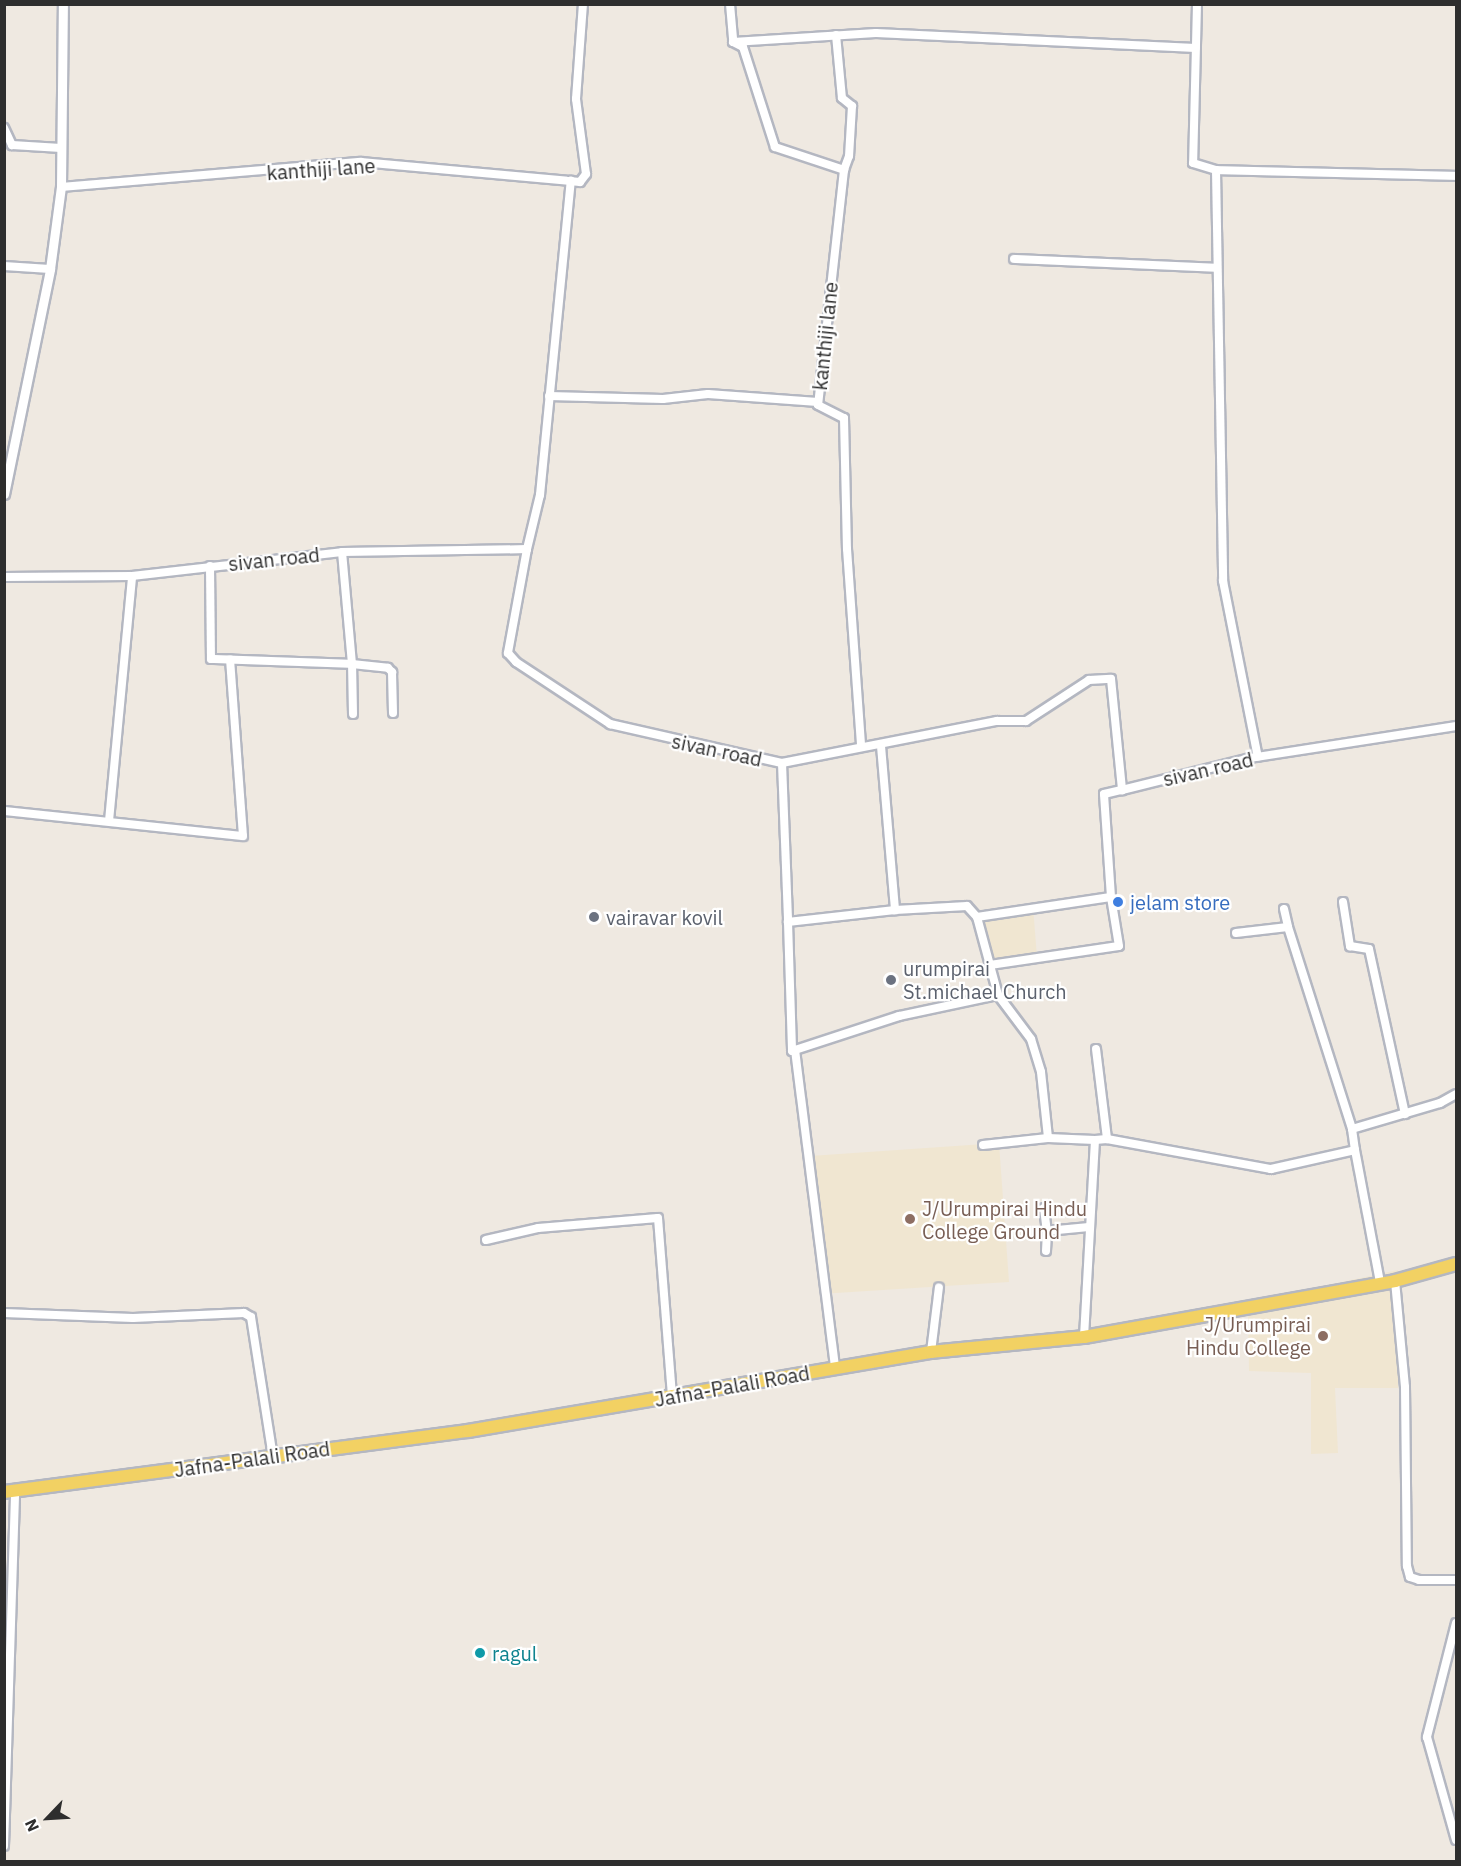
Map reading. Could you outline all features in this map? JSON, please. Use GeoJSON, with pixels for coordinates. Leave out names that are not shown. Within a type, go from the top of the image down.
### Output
{"type":"FeatureCollection","features":[{"type":"Feature","properties":{"kind":"main road","name":"Jafna-Palali Road"},"geometry":{"type":"LineString","coordinates":[[10,1492],[468,1431],[931,1352],[1084,1336],[1395,1281],[1456,1264]]}},
{"type":"Feature","properties":{"kind":"street"},"geometry":{"type":"LineString","coordinates":[[4,494],[50,269],[60,187],[63,4]]}},
{"type":"Feature","properties":{"kind":"street"},"geometry":{"type":"LineString","coordinates":[[526,549],[540,495],[571,181],[580,182],[586,174],[576,99],[583,4]]}},
{"type":"Feature","properties":{"kind":"street"},"geometry":{"type":"LineString","coordinates":[[730,4],[733,42]]}},
{"type":"Feature","properties":{"kind":"street"},"geometry":{"type":"LineString","coordinates":[[1197,4],[1192,163],[1216,170],[1456,176]]}},
{"type":"Feature","properties":{"kind":"street"},"geometry":{"type":"LineString","coordinates":[[733,42],[837,35],[981,36],[1196,48]]}},
{"type":"Feature","properties":{"kind":"street","name":"kanthiji lane"},"geometry":{"type":"LineString","coordinates":[[837,35],[842,98],[852,106],[849,156],[844,170],[818,402],[844,418],[846,538],[861,746]]}},
{"type":"Feature","properties":{"kind":"street"},"geometry":{"type":"LineString","coordinates":[[733,42],[743,47],[775,147],[844,170]]}},
{"type":"Feature","properties":{"kind":"street"},"geometry":{"type":"LineString","coordinates":[[4,128],[12,145],[61,148]]}},
{"type":"Feature","properties":{"kind":"street","name":"kanthiji lane"},"geometry":{"type":"LineString","coordinates":[[60,187],[361,162],[571,181]]}},
{"type":"Feature","properties":{"kind":"street"},"geometry":{"type":"LineString","coordinates":[[1216,170],[1223,581],[1258,757]]}},
{"type":"Feature","properties":{"kind":"street"},"geometry":{"type":"LineString","coordinates":[[1014,259],[1217,268]]}},
{"type":"Feature","properties":{"kind":"street"},"geometry":{"type":"LineString","coordinates":[[4,266],[50,269]]}},
{"type":"Feature","properties":{"kind":"street"},"geometry":{"type":"LineString","coordinates":[[549,396],[663,399],[708,394],[818,402]]}},
{"type":"Feature","properties":{"kind":"street","name":"sivan road"},"geometry":{"type":"LineString","coordinates":[[4,577],[132,576],[342,552],[526,549],[508,653],[516,662],[610,724],[782,763],[861,746],[881,746],[997,721],[1026,722],[1089,680],[1111,679],[1122,790],[1258,757],[1456,726]]}},
{"type":"Feature","properties":{"kind":"street"},"geometry":{"type":"LineString","coordinates":[[342,552],[354,714]]}},
{"type":"Feature","properties":{"kind":"street"},"geometry":{"type":"LineString","coordinates":[[210,566],[211,659],[352,664],[388,668],[392,672],[393,713]]}},
{"type":"Feature","properties":{"kind":"street"},"geometry":{"type":"LineString","coordinates":[[109,821],[132,576]]}},
{"type":"Feature","properties":{"kind":"street"},"geometry":{"type":"LineString","coordinates":[[4,811],[243,836],[230,659]]}},
{"type":"Feature","properties":{"kind":"street"},"geometry":{"type":"LineString","coordinates":[[881,746],[895,910]]}},
{"type":"Feature","properties":{"kind":"street"},"geometry":{"type":"LineString","coordinates":[[782,763],[792,1051],[899,1016],[998,995]]}},
{"type":"Feature","properties":{"kind":"street"},"geometry":{"type":"LineString","coordinates":[[990,965],[1119,946],[1111,897],[1104,794],[1122,790]]}},
{"type":"Feature","properties":{"kind":"street"},"geometry":{"type":"LineString","coordinates":[[977,917],[1111,897]]}},
{"type":"Feature","properties":{"kind":"street"},"geometry":{"type":"LineString","coordinates":[[1343,902],[1350,946],[1369,948],[1405,1114]]}},
{"type":"Feature","properties":{"kind":"street"},"geometry":{"type":"LineString","coordinates":[[788,922],[895,910],[967,906],[977,917],[998,995],[1031,1039],[1041,1072],[1048,1138]]}},
{"type":"Feature","properties":{"kind":"street"},"geometry":{"type":"LineString","coordinates":[[1284,909],[1352,1129],[1380,1282]]}},
{"type":"Feature","properties":{"kind":"street"},"geometry":{"type":"LineString","coordinates":[[1236,933],[1288,927]]}},
{"type":"Feature","properties":{"kind":"street"},"geometry":{"type":"LineString","coordinates":[[1096,1049],[1107,1139]]}},
{"type":"Feature","properties":{"kind":"street"},"geometry":{"type":"LineString","coordinates":[[795,1050],[835,1368]]}},
{"type":"Feature","properties":{"kind":"street"},"geometry":{"type":"LineString","coordinates":[[1352,1129],[1405,1114],[1456,1094]]}},
{"type":"Feature","properties":{"kind":"street"},"geometry":{"type":"LineString","coordinates":[[983,1145],[1048,1138],[1107,1139],[1271,1169],[1355,1150]]}},
{"type":"Feature","properties":{"kind":"street"},"geometry":{"type":"LineString","coordinates":[[1084,1336],[1095,1140]]}},
{"type":"Feature","properties":{"kind":"street"},"geometry":{"type":"LineString","coordinates":[[1044,1208],[1047,1231],[1046,1251]]}},
{"type":"Feature","properties":{"kind":"street"},"geometry":{"type":"LineString","coordinates":[[486,1240],[538,1228],[658,1218],[672,1396]]}},
{"type":"Feature","properties":{"kind":"street"},"geometry":{"type":"LineString","coordinates":[[1047,1231],[1089,1227]]}},
{"type":"Feature","properties":{"kind":"street"},"geometry":{"type":"LineString","coordinates":[[1395,1281],[1405,1387],[1407,1566],[1410,1577],[1419,1580],[1456,1580]]}},
{"type":"Feature","properties":{"kind":"street"},"geometry":{"type":"LineString","coordinates":[[931,1352],[939,1287]]}},
{"type":"Feature","properties":{"kind":"street"},"geometry":{"type":"LineString","coordinates":[[4,1313],[133,1318],[244,1312],[251,1317],[273,1456]]}},
{"type":"Feature","properties":{"kind":"street"},"geometry":{"type":"LineString","coordinates":[[4,1846],[10,1492]]}},
{"type":"Feature","properties":{"kind":"street"},"geometry":{"type":"LineString","coordinates":[[1456,1623],[1427,1737],[1456,1840]]}},
{"type":"Feature","properties":{"kind":"shaded area"},"geometry":{"type":"Polygon","coordinates":[[[1033,907],[1037,957],[990,965],[977,917],[1033,907]]]}},
{"type":"Feature","properties":{"kind":"shaded area","name":"J/Urumpirai Hindu College Ground"},"geometry":{"type":"Polygon","coordinates":[[[999,1143],[1009,1282],[820,1294],[810,1156],[999,1143]]]}},
{"type":"Feature","properties":{"kind":"shaded area","name":"J/Urumpirai Hindu College"},"geometry":{"type":"Polygon","coordinates":[[[1398,1270],[1398,1388],[1335,1388],[1338,1453],[1311,1454],[1311,1373],[1249,1371],[1248,1302],[1398,1270]]]}},
{"type":"Feature","properties":{"kind":"place","name":"jelam store"},"geometry":{"type":"Point","coordinates":[1118,902]}},
{"type":"Feature","properties":{"kind":"place","name":"vairavar kovil"},"geometry":{"type":"Point","coordinates":[594,917]}},
{"type":"Feature","properties":{"kind":"place","name":"urumpirai St.michael Church"},"geometry":{"type":"Point","coordinates":[891,980]}},
{"type":"Feature","properties":{"kind":"place","name":"J/Urumpirai Hindu College Ground"},"geometry":{"type":"Point","coordinates":[910,1219]}},
{"type":"Feature","properties":{"kind":"place","name":"J/Urumpirai Hindu College"},"geometry":{"type":"Point","coordinates":[1323,1336]}},
{"type":"Feature","properties":{"kind":"place","name":"ragul"},"geometry":{"type":"Point","coordinates":[480,1653]}}]}
